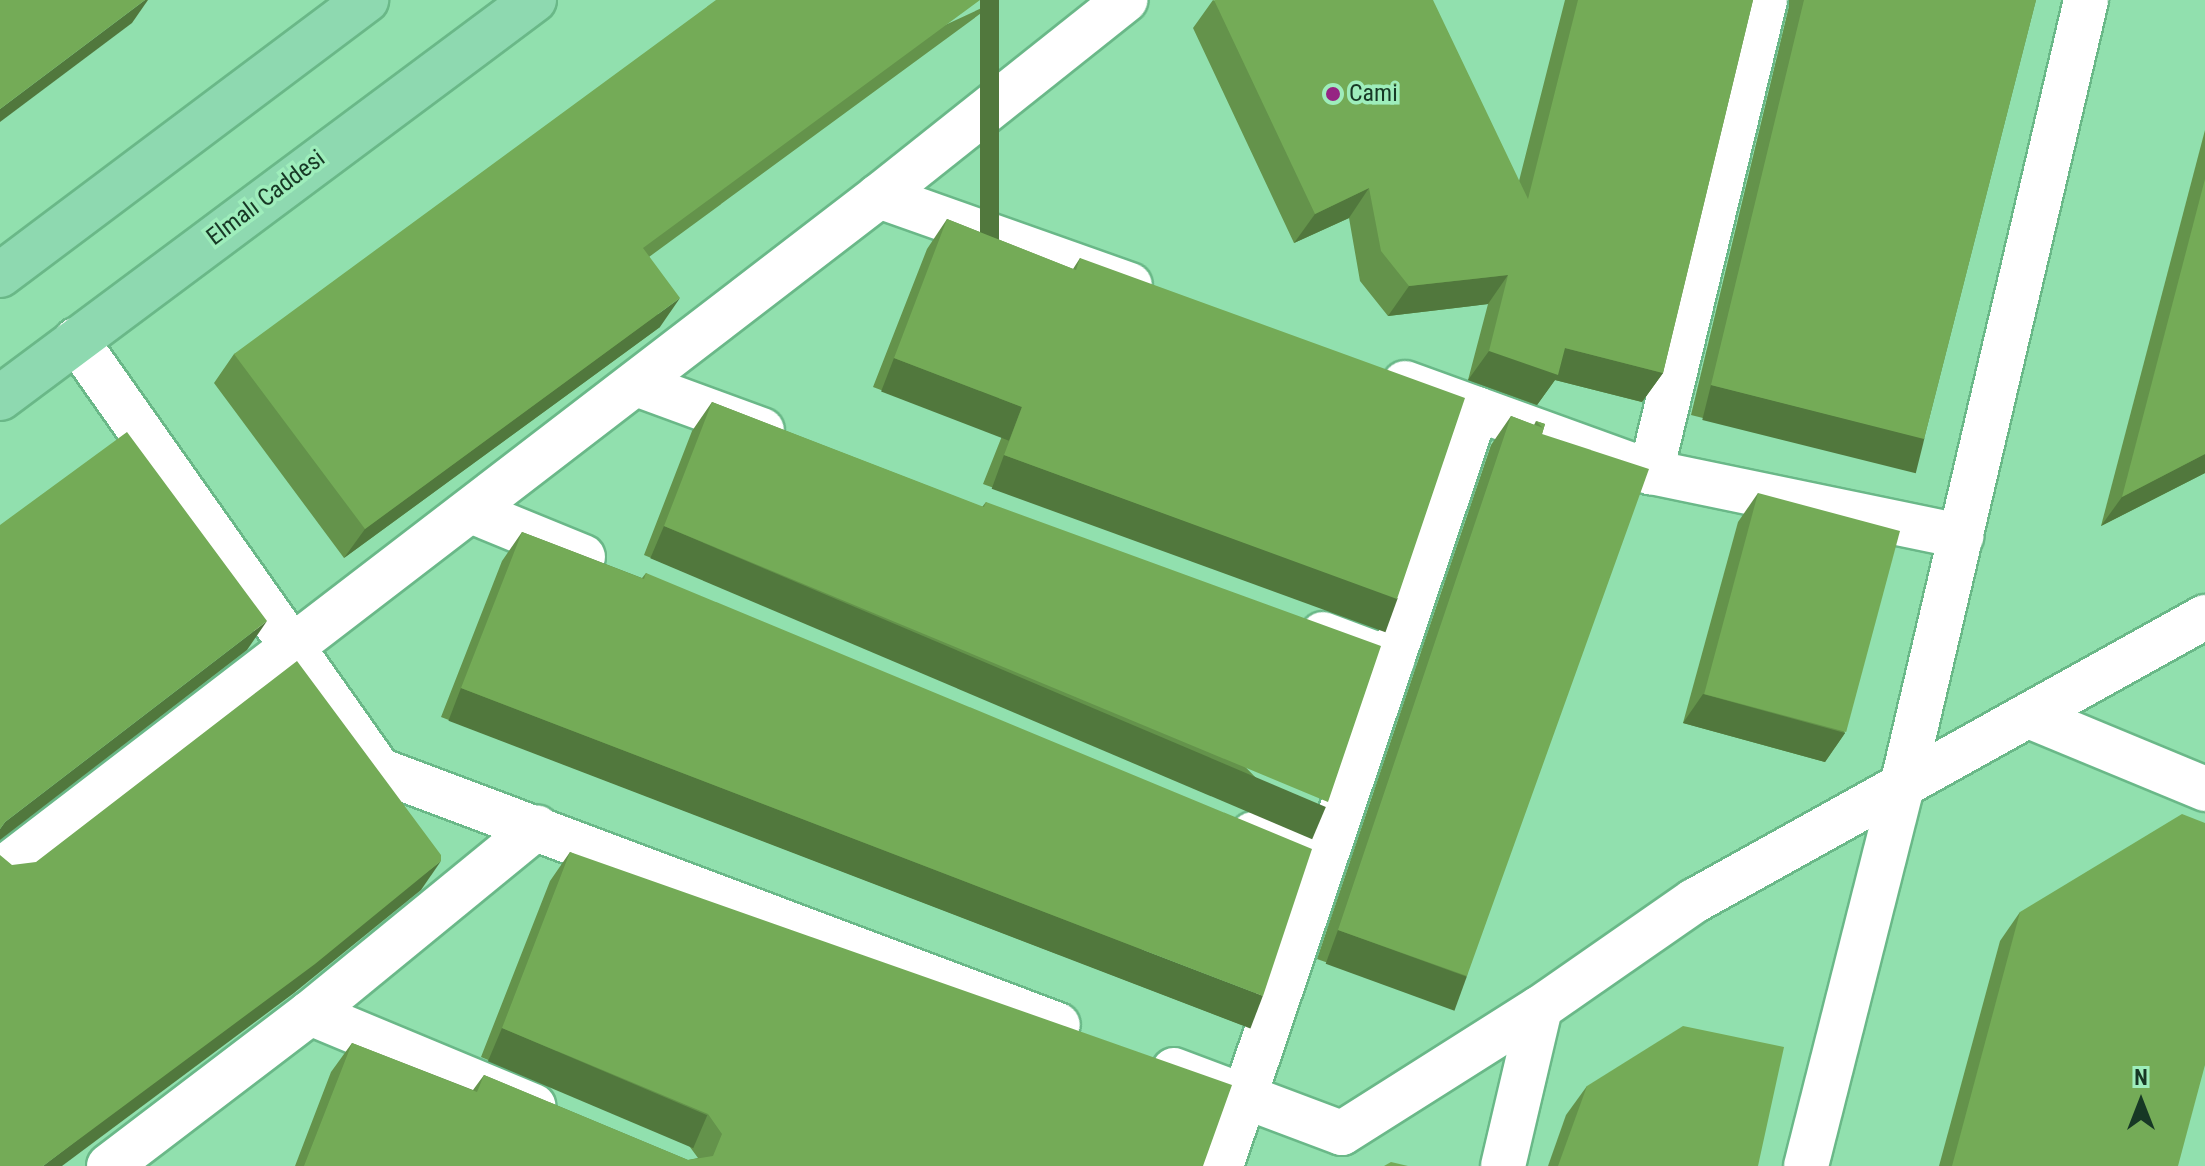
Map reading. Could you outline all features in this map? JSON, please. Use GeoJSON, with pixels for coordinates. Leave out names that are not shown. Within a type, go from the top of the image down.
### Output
{"type":"FeatureCollection","features":[{"type":"Feature","properties":{"kind":"main road"},"geometry":{"type":"LineString","coordinates":[[0,275],[366,0]]}},
{"type":"Feature","properties":{"kind":"main road","name":"Elmalı Caddesi"},"geometry":{"type":"LineString","coordinates":[[0,398],[534,0]]}},
{"type":"Feature","properties":{"kind":"street"},"geometry":{"type":"LineString","coordinates":[[0,871],[879,196],[1125,0]]}},
{"type":"Feature","properties":{"kind":"street"},"geometry":{"type":"LineString","coordinates":[[1651,472],[1765,0]]}},
{"type":"Feature","properties":{"kind":"street"},"geometry":{"type":"LineString","coordinates":[[1806,1166],[1902,786],[2086,0]]}},
{"type":"Feature","properties":{"kind":"street"},"geometry":{"type":"LineString","coordinates":[[879,196],[1163,297]]}},
{"type":"Feature","properties":{"kind":"street"},"geometry":{"type":"LineString","coordinates":[[76,340],[295,646],[379,770],[1097,1040]]}},
{"type":"Feature","properties":{"kind":"street"},"geometry":{"type":"LineString","coordinates":[[1373,372],[1651,472],[1961,536]]}},
{"type":"Feature","properties":{"kind":"street"},"geometry":{"type":"LineString","coordinates":[[636,384],[800,443]]}},
{"type":"Feature","properties":{"kind":"street"},"geometry":{"type":"LineString","coordinates":[[1221,1166],[1477,409]]}},
{"type":"Feature","properties":{"kind":"street"},"geometry":{"type":"LineString","coordinates":[[471,511],[618,572]]}},
{"type":"Feature","properties":{"kind":"street"},"geometry":{"type":"LineString","coordinates":[[1141,1057],[1342,1133],[1540,1008],[1694,901],[2205,617]]}},
{"type":"Feature","properties":{"kind":"street"},"geometry":{"type":"LineString","coordinates":[[1289,622],[1392,660]]}},
{"type":"Feature","properties":{"kind":"street"},"geometry":{"type":"LineString","coordinates":[[2029,716],[2205,789]]}},
{"type":"Feature","properties":{"kind":"street"},"geometry":{"type":"LineString","coordinates":[[1221,821],[1323,864]]}},
{"type":"Feature","properties":{"kind":"street"},"geometry":{"type":"LineString","coordinates":[[109,1166],[310,1013],[537,827]]}},
{"type":"Feature","properties":{"kind":"street"},"geometry":{"type":"LineString","coordinates":[[1503,1166],[1540,1008]]}},
{"type":"Feature","properties":{"kind":"street"},"geometry":{"type":"LineString","coordinates":[[310,1013],[574,1123]]}},
{"type":"Feature","properties":{"kind":"building"},"geometry":{"type":"Polygon","coordinates":[[[0,0],[145,0],[0,109],[0,0]]]}},
{"type":"Feature","properties":{"kind":"building"},"geometry":{"type":"Polygon","coordinates":[[[716,0],[980,0],[643,248],[680,298],[365,529],[234,354],[716,0]]]}},
{"type":"Feature","properties":{"kind":"building"},"geometry":{"type":"Polygon","coordinates":[[[1214,0],[1433,0],[1528,199],[1578,0],[1753,0],[1663,373],[1565,348],[1558,375],[1489,351],[1508,275],[1409,286],[1381,251],[1369,188],[1315,214],[1214,0]]]}},
{"type":"Feature","properties":{"kind":"building"},"geometry":{"type":"Polygon","coordinates":[[[1804,0],[2036,0],[1924,439],[1711,385],[1804,0]]]}},
{"type":"Feature","properties":{"kind":"building"},"geometry":{"type":"Polygon","coordinates":[[[2205,179],[2205,454],[2122,497],[2205,179]]]}},
{"type":"Feature","properties":{"kind":"building"},"geometry":{"type":"Polygon","coordinates":[[[947,219],[1076,270],[1080,258],[1465,398],[1397,599],[1004,455],[1022,407],[894,358],[947,219]]]}},
{"type":"Feature","properties":{"kind":"building"},"geometry":{"type":"Polygon","coordinates":[[[712,402],[984,507],[986,502],[1381,646],[1328,802],[664,526],[712,402]]]}},
{"type":"Feature","properties":{"kind":"building"},"geometry":{"type":"Polygon","coordinates":[[[1511,416],[1543,428],[1536,421],[1545,424],[1542,434],[1649,469],[1467,976],[1338,930],[1511,416]]]}},
{"type":"Feature","properties":{"kind":"building"},"geometry":{"type":"Polygon","coordinates":[[[127,432],[267,621],[5,822],[0,829],[0,525],[127,432]]]}},
{"type":"Feature","properties":{"kind":"building"},"geometry":{"type":"Polygon","coordinates":[[[1758,493],[1900,531],[1846,732],[1704,694],[1758,493]]]}},
{"type":"Feature","properties":{"kind":"building"},"geometry":{"type":"Polygon","coordinates":[[[522,532],[644,579],[646,573],[1312,849],[1263,996],[461,688],[522,532]]]}},
{"type":"Feature","properties":{"kind":"building"},"geometry":{"type":"Polygon","coordinates":[[[297,661],[441,855],[441,861],[315,964],[43,1166],[0,1166],[0,855],[12,865],[36,862],[297,661]]]}},
{"type":"Feature","properties":{"kind":"building"},"geometry":{"type":"Polygon","coordinates":[[[2182,814],[2205,823],[2205,1065],[2178,1166],[1952,1166],[2020,912],[2182,814]]]}},
{"type":"Feature","properties":{"kind":"building"},"geometry":{"type":"Polygon","coordinates":[[[570,852],[1232,1085],[1203,1166],[304,1166],[352,1043],[477,1092],[484,1075],[688,1160],[713,1156],[722,1134],[708,1114],[502,1028],[570,852]]]}},
{"type":"Feature","properties":{"kind":"building"},"geometry":{"type":"Polygon","coordinates":[[[1683,1026],[1784,1047],[1758,1166],[1558,1166],[1587,1086],[1683,1026]]]}},
{"type":"Feature","properties":{"kind":"building"},"geometry":{"type":"Polygon","coordinates":[[[1391,1162],[1408,1166],[1384,1166],[1391,1162]]]}},
{"type":"Feature","properties":{"kind":"place","name":"Cami"},"geometry":{"type":"Point","coordinates":[1333,94]}}]}
